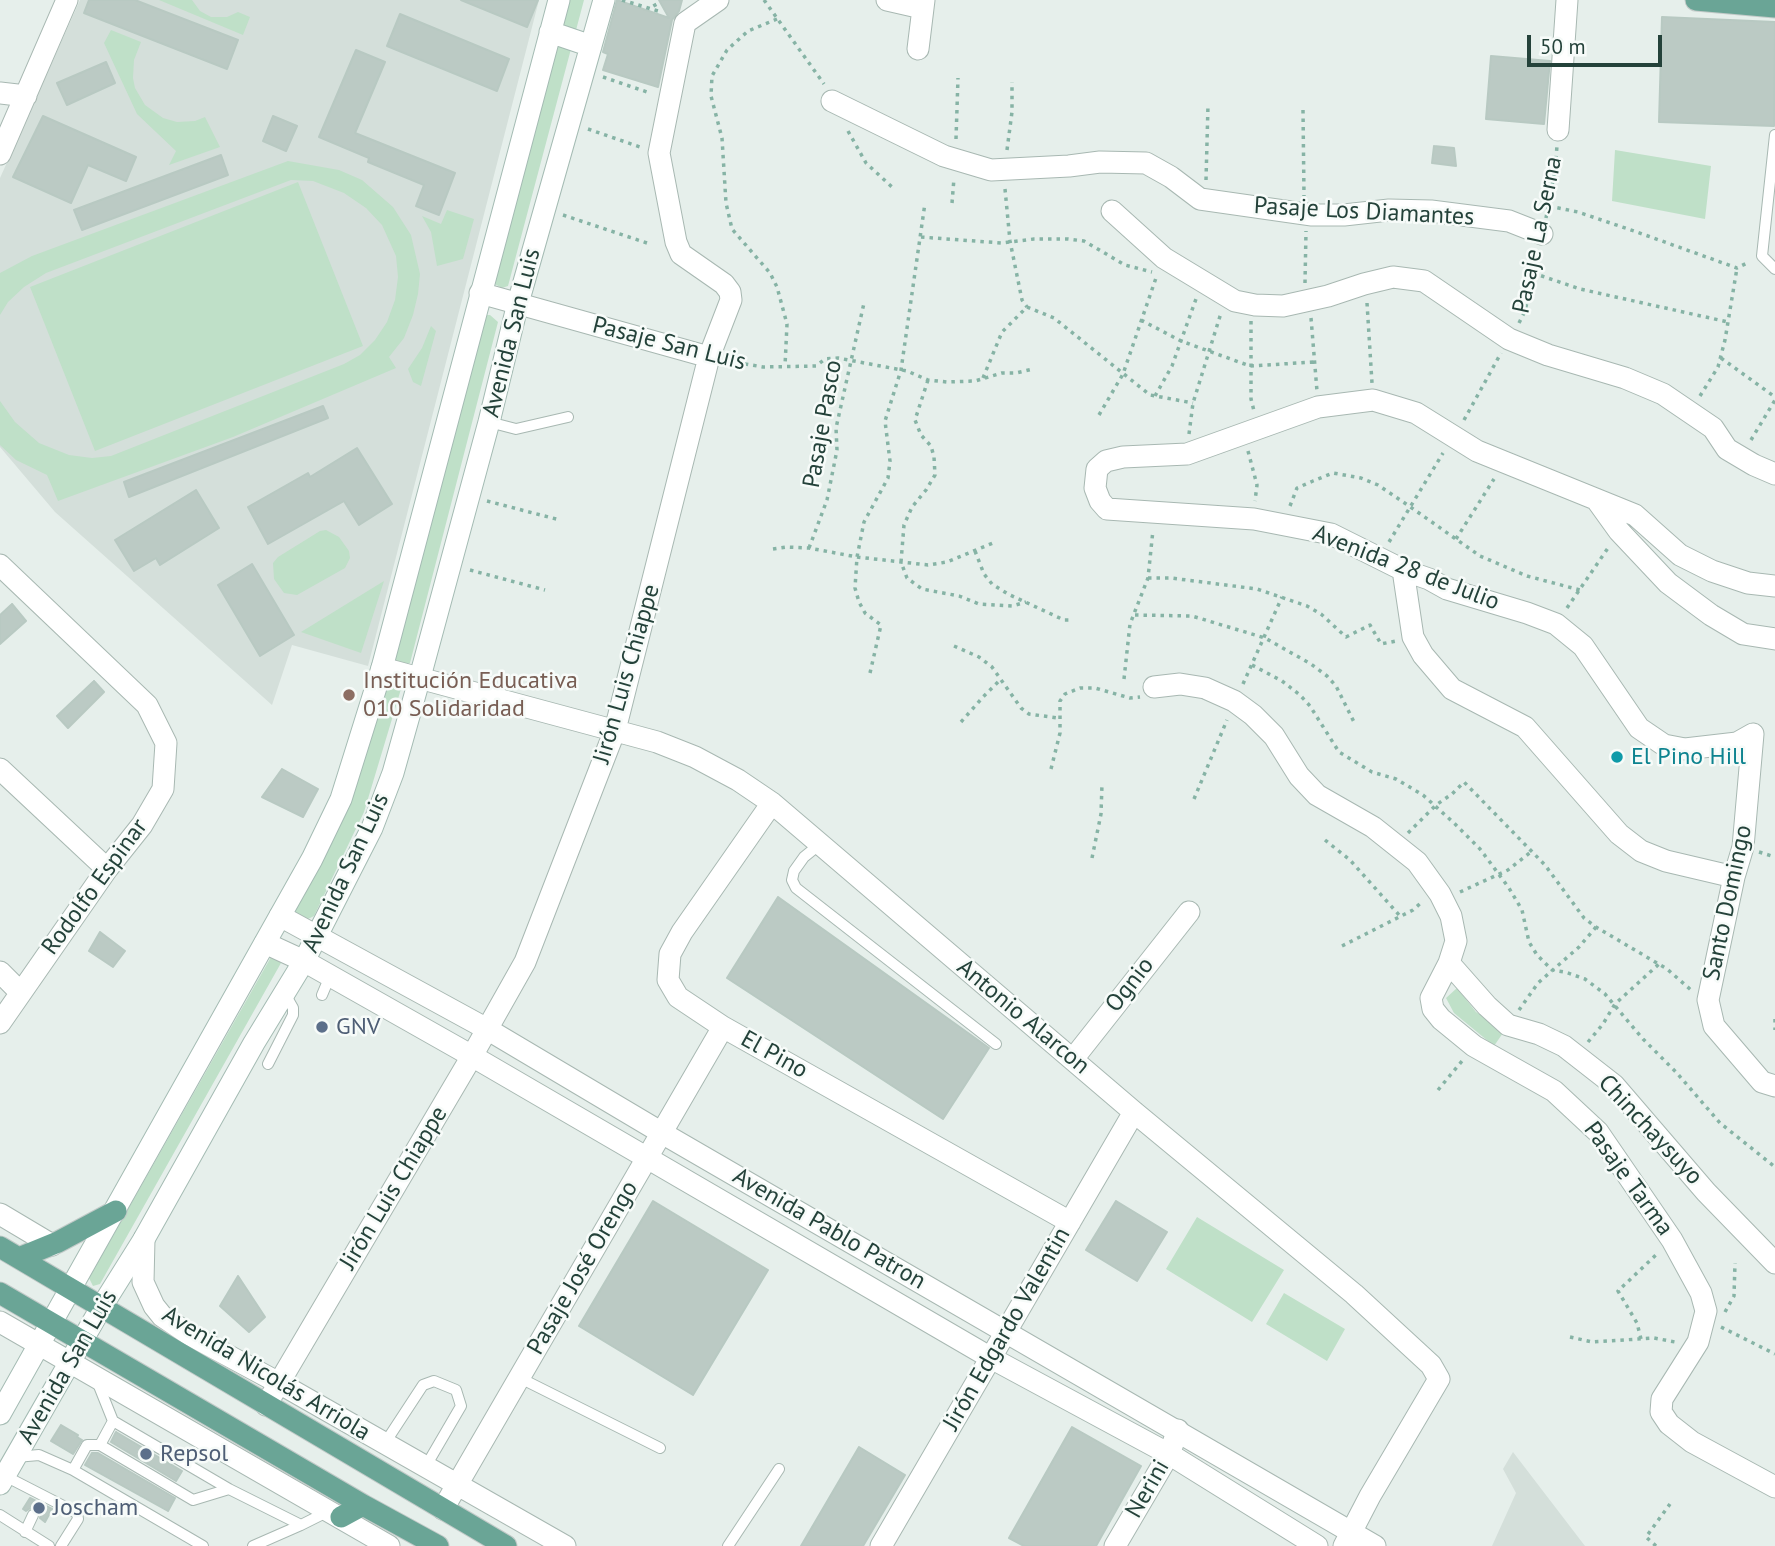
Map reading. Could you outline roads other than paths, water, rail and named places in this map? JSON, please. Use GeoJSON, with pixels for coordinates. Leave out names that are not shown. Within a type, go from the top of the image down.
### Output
{"type":"FeatureCollection","features":[{"type":"Feature","properties":{"kind":"main road"},"geometry":{"type":"LineString","coordinates":[[1696,0],[1775,7]]}},
{"type":"Feature","properties":{"kind":"main road"},"geometry":{"type":"LineString","coordinates":[[19,1258],[52,1245],[116,1211]]}},
{"type":"Feature","properties":{"kind":"main road","name":"Avenida Nicolás Arriola"},"geometry":{"type":"LineString","coordinates":[[0,1247],[506,1546]]}},
{"type":"Feature","properties":{"kind":"main road"},"geometry":{"type":"LineString","coordinates":[[0,1293],[438,1546]]}},
{"type":"Feature","properties":{"kind":"main road"},"geometry":{"type":"LineString","coordinates":[[336,1514],[363,1505]]}},
{"type":"Feature","properties":{"kind":"street"},"geometry":{"type":"LineString","coordinates":[[0,154],[67,0]]}},
{"type":"Feature","properties":{"kind":"street","name":"Avenida San Luis"},"geometry":{"type":"LineString","coordinates":[[0,1414],[312,859],[341,799],[382,668],[559,0]]}},
{"type":"Feature","properties":{"kind":"street","name":"Avenida San Luis"},"geometry":{"type":"LineString","coordinates":[[3,1480],[304,961],[372,828],[393,773],[420,677],[489,422],[518,303],[604,0]]}},
{"type":"Feature","properties":{"kind":"street","name":"Jirón Luis Chiappe"},"geometry":{"type":"LineString","coordinates":[[266,1405],[525,962],[615,730],[709,357],[732,300],[724,284],[681,254],[676,242],[659,153],[685,23],[718,0]]}},
{"type":"Feature","properties":{"kind":"street"},"geometry":{"type":"LineString","coordinates":[[887,0],[923,4],[918,49]]}},
{"type":"Feature","properties":{"kind":"street","name":"Pasaje La Serna"},"geometry":{"type":"LineString","coordinates":[[1559,130],[1567,0]]}},
{"type":"Feature","properties":{"kind":"street"},"geometry":{"type":"LineString","coordinates":[[550,32],[591,46]]}},
{"type":"Feature","properties":{"kind":"street"},"geometry":{"type":"LineString","coordinates":[[0,93],[26,96]]}},
{"type":"Feature","properties":{"kind":"street","name":"Pasaje Los Diamantes"},"geometry":{"type":"LineString","coordinates":[[832,101],[944,156],[991,170],[1111,162],[1146,163],[1171,177],[1200,199],[1305,214],[1345,215],[1389,209],[1431,211],[1509,221],[1542,234]]}},
{"type":"Feature","properties":{"kind":"street"},"geometry":{"type":"LineString","coordinates":[[1112,211],[1161,265],[1203,280],[1235,301],[1283,306],[1393,277],[1424,281],[1509,339],[1573,364],[1625,378],[1663,394],[1713,428],[1727,449],[1775,474]]}},
{"type":"Feature","properties":{"kind":"street","name":"Pasaje San Luis"},"geometry":{"type":"LineString","coordinates":[[480,293],[709,357]]}},
{"type":"Feature","properties":{"kind":"street","name":"Avenida 28 de Julio"},"geometry":{"type":"LineString","coordinates":[[1753,734],[1737,743],[1698,748],[1685,749],[1664,745],[1639,728],[1583,646],[1556,624],[1477,600],[1403,570],[1331,534],[1254,519],[1107,509],[1100,501],[1095,488],[1097,469],[1107,461],[1123,457],[1187,454],[1318,407],[1373,400],[1416,413],[1477,451],[1635,515],[1680,555],[1712,571],[1748,583],[1775,586]]}},
{"type":"Feature","properties":{"kind":"street"},"geometry":{"type":"LineString","coordinates":[[1596,499],[1619,531],[1668,583],[1710,615],[1743,634],[1775,639]]}},
{"type":"Feature","properties":{"kind":"street","name":"Rodolfo Espinar"},"geometry":{"type":"LineString","coordinates":[[0,565],[147,705],[166,743],[163,789],[142,825],[107,869],[0,1023]]}},
{"type":"Feature","properties":{"kind":"street"},"geometry":{"type":"LineString","coordinates":[[1403,570],[1413,637],[1452,690],[1525,727],[1619,834],[1641,851],[1666,861],[1734,877]]}},
{"type":"Feature","properties":{"kind":"street","name":"Antonio Alarcon"},"geometry":{"type":"LineString","coordinates":[[382,668],[657,742],[695,757],[738,780],[772,803],[1134,1112],[1354,1294],[1431,1365],[1439,1379],[1347,1539]]}},
{"type":"Feature","properties":{"kind":"street","name":"Pasaje Tarma"},"geometry":{"type":"LineString","coordinates":[[1154,687],[1180,684],[1205,688],[1234,701],[1274,736],[1299,776],[1317,795],[1349,811],[1417,862],[1440,894],[1451,916],[1455,941],[1431,998],[1433,1009],[1474,1046],[1555,1091],[1598,1132],[1672,1240],[1702,1293],[1706,1311],[1698,1342],[1661,1399],[1661,1412],[1669,1424],[1692,1442],[1775,1487]]}},
{"type":"Feature","properties":{"kind":"street","name":"Santo Domingo"},"geometry":{"type":"LineString","coordinates":[[1753,734],[1744,847],[1734,877],[1708,1000],[1714,1026],[1762,1082],[1775,1086]]}},
{"type":"Feature","properties":{"kind":"street"},"geometry":{"type":"LineString","coordinates":[[0,769],[107,869]]}},
{"type":"Feature","properties":{"kind":"street"},"geometry":{"type":"LineString","coordinates":[[341,799],[378,813]]}},
{"type":"Feature","properties":{"kind":"street","name":"El Pino"},"geometry":{"type":"LineString","coordinates":[[772,803],[682,932],[670,954],[668,980],[678,997],[723,1027],[1070,1222]]}},
{"type":"Feature","properties":{"kind":"street","name":"Ognio"},"geometry":{"type":"LineString","coordinates":[[1073,1059],[1189,912]]}},
{"type":"Feature","properties":{"kind":"street","name":"Avenida Pablo Patron"},"geometry":{"type":"LineString","coordinates":[[280,916],[318,935],[472,1056],[991,1357],[1169,1454],[1317,1546]]}},
{"type":"Feature","properties":{"kind":"street","name":"Avenida Pablo Patron"},"geometry":{"type":"LineString","coordinates":[[265,943],[304,961],[326,986],[389,991],[488,1029],[662,1133],[1178,1430],[1347,1539],[1375,1546]]}},
{"type":"Feature","properties":{"kind":"street","name":"Chinchaysuyo"},"geometry":{"type":"LineString","coordinates":[[1448,963],[1508,1025],[1539,1034],[1564,1046],[1614,1085],[1706,1192],[1775,1263]]}},
{"type":"Feature","properties":{"kind":"street"},"geometry":{"type":"LineString","coordinates":[[0,972],[20,992]]}},
{"type":"Feature","properties":{"kind":"street","name":"Pasaje José Orengo"},"geometry":{"type":"LineString","coordinates":[[443,1509],[723,1027]]}},
{"type":"Feature","properties":{"kind":"street","name":"Jirón Edgardo Valentin"},"geometry":{"type":"LineString","coordinates":[[881,1546],[1134,1112]]}},
{"type":"Feature","properties":{"kind":"street"},"geometry":{"type":"LineString","coordinates":[[160,1131],[194,1149]]}},
{"type":"Feature","properties":{"kind":"street"},"geometry":{"type":"LineString","coordinates":[[719,1199],[738,1177]]}},
{"type":"Feature","properties":{"kind":"street"},"geometry":{"type":"LineString","coordinates":[[0,1214],[52,1245]]}},
{"type":"Feature","properties":{"kind":"street"},"geometry":{"type":"LineString","coordinates":[[144,1239],[143,1282],[154,1306],[162,1316],[190,1335],[565,1546]]}},
{"type":"Feature","properties":{"kind":"street"},"geometry":{"type":"LineString","coordinates":[[0,1322],[389,1546]]}},
{"type":"Feature","properties":{"kind":"street","name":"Nerini"},"geometry":{"type":"LineString","coordinates":[[1115,1546],[1169,1454],[1178,1430]]}},
{"type":"Feature","properties":{"kind":"lane"},"geometry":{"type":"LineString","coordinates":[[1775,135],[1762,256],[1775,270]]}},
{"type":"Feature","properties":{"kind":"lane"},"geometry":{"type":"LineString","coordinates":[[489,422],[516,429],[568,417]]}},
{"type":"Feature","properties":{"kind":"lane"},"geometry":{"type":"LineString","coordinates":[[820,844],[793,871],[792,880],[796,888],[996,1044]]}},
{"type":"Feature","properties":{"kind":"lane"},"geometry":{"type":"LineString","coordinates":[[268,1063],[293,1015],[293,1008],[285,994]]}},
{"type":"Feature","properties":{"kind":"lane"},"geometry":{"type":"LineString","coordinates":[[94,1375],[113,1420],[229,1489],[301,1525]]}},
{"type":"Feature","properties":{"kind":"lane"},"geometry":{"type":"LineString","coordinates":[[520,1378],[660,1448]]}},
{"type":"Feature","properties":{"kind":"lane"},"geometry":{"type":"LineString","coordinates":[[385,1443],[422,1385],[434,1381],[456,1390],[461,1406],[426,1466]]}},
{"type":"Feature","properties":{"kind":"lane"},"geometry":{"type":"LineString","coordinates":[[100,1445],[113,1420]]}},
{"type":"Feature","properties":{"kind":"lane"},"geometry":{"type":"LineString","coordinates":[[73,1470],[87,1446],[100,1445],[193,1500],[229,1489]]}},
{"type":"Feature","properties":{"kind":"lane"},"geometry":{"type":"LineString","coordinates":[[16,1457],[39,1455],[73,1470],[203,1546]]}},
{"type":"Feature","properties":{"kind":"lane"},"geometry":{"type":"LineString","coordinates":[[728,1546],[779,1469]]}},
{"type":"Feature","properties":{"kind":"lane"},"geometry":{"type":"LineString","coordinates":[[3,1480],[75,1512],[79,1517],[61,1546]]}},
{"type":"Feature","properties":{"kind":"lane"},"geometry":{"type":"LineString","coordinates":[[253,1546],[301,1525],[336,1514]]}},
{"type":"Feature","properties":{"kind":"lane"},"geometry":{"type":"LineString","coordinates":[[0,1515],[49,1546]]}},
{"type":"Feature","properties":{"kind":"lane"},"geometry":{"type":"LineString","coordinates":[[25,1532],[33,1515]]}},
{"type":"Feature","properties":{"kind":"place","name":"Institución Educativa 010 Solidaridad"},"geometry":{"type":"Point","coordinates":[349,695]}},
{"type":"Feature","properties":{"kind":"place","name":"El Pino Hill"},"geometry":{"type":"Point","coordinates":[1617,757]}},
{"type":"Feature","properties":{"kind":"place","name":"GNV"},"geometry":{"type":"Point","coordinates":[322,1027]}},
{"type":"Feature","properties":{"kind":"place","name":"Repsol"},"geometry":{"type":"Point","coordinates":[146,1454]}},
{"type":"Feature","properties":{"kind":"place","name":"Joscham"},"geometry":{"type":"Point","coordinates":[39,1508]}}]}
